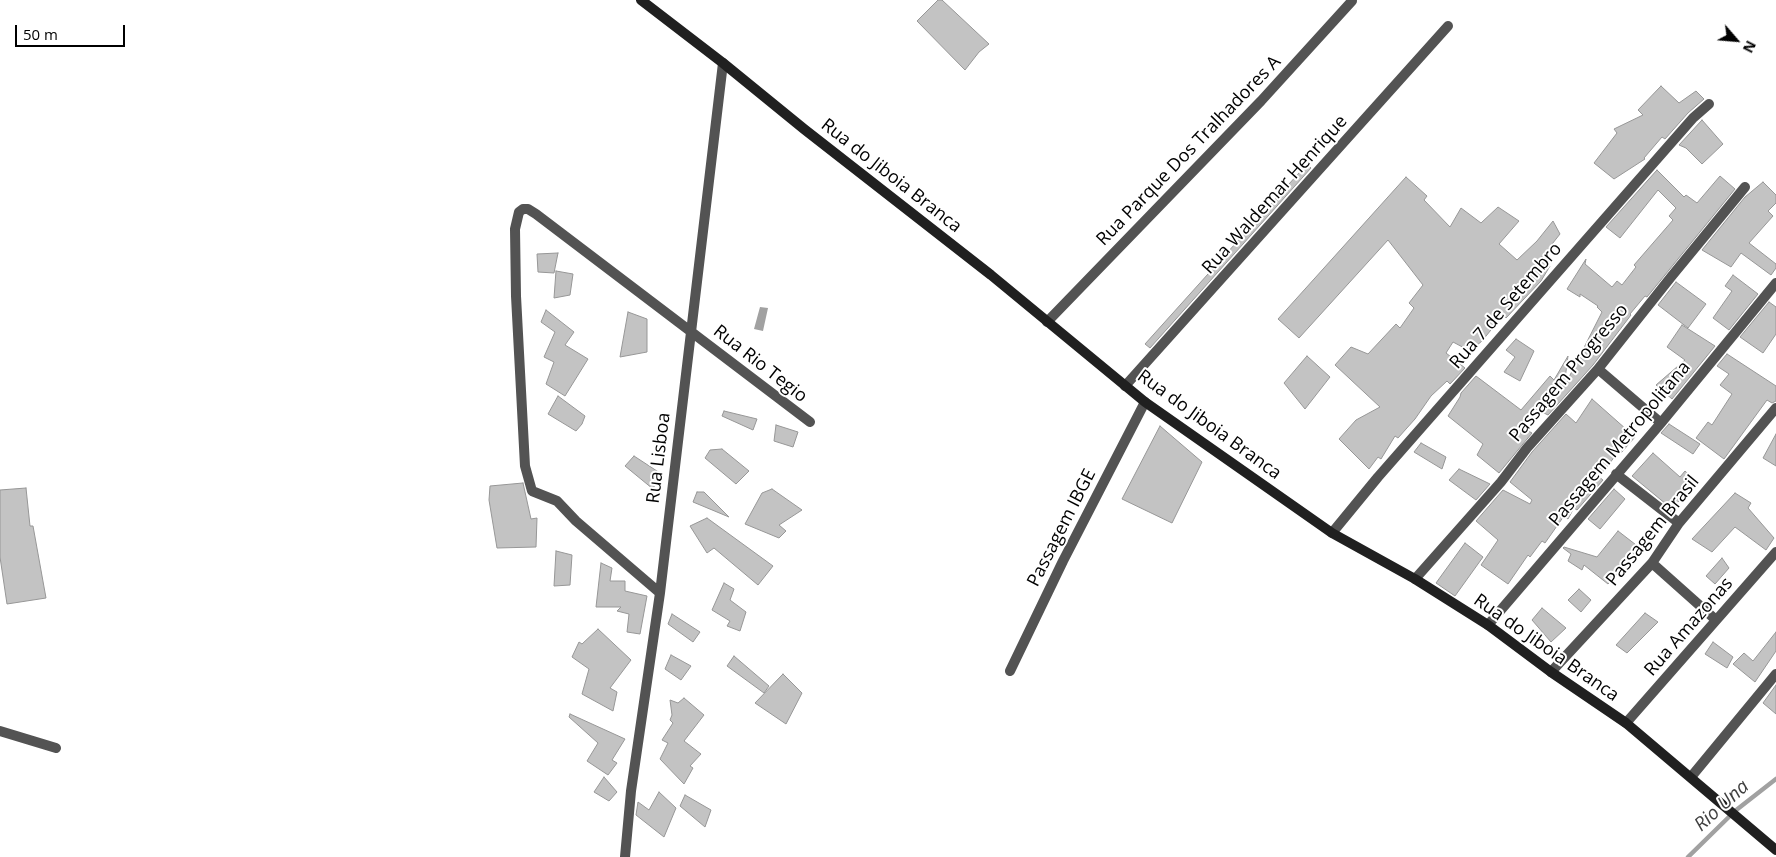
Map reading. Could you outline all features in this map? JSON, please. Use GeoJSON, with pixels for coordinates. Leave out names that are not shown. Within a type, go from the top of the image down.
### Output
{"type":"FeatureCollection","features":[{"type":"Feature","properties":{"kind":"main road","name":"Rua do Jiboia Branca"},"geometry":{"type":"LineString","coordinates":[[642,0],[991,276],[1145,402],[1332,533],[1415,579],[1488,625],[1551,672],[1626,723],[1776,850]]}},
{"type":"Feature","properties":{"kind":"street","name":"Rua Parque Dos Tralhadores A"},"geometry":{"type":"LineString","coordinates":[[1047,322],[1261,101],[1352,2]]}},
{"type":"Feature","properties":{"kind":"street","name":"Rua Waldemar Henrique"},"geometry":{"type":"LineString","coordinates":[[1125,386],[1448,26]]}},
{"type":"Feature","properties":{"kind":"street","name":"Rua Lisboa"},"geometry":{"type":"LineString","coordinates":[[625,857],[631,791],[660,593],[723,63]]}},
{"type":"Feature","properties":{"kind":"street","name":"Rua 7 de Setembro"},"geometry":{"type":"LineString","coordinates":[[1332,533],[1378,477],[1693,118],[1709,104]]}},
{"type":"Feature","properties":{"kind":"street","name":"Passagem Progresso"},"geometry":{"type":"LineString","coordinates":[[1415,579],[1501,482],[1526,448],[1598,369],[1746,187]]}},
{"type":"Feature","properties":{"kind":"street","name":"Rua Rio Tegio"},"geometry":{"type":"LineString","coordinates":[[660,593],[576,520],[557,501],[532,491],[525,466],[516,296],[515,229],[519,212],[524,208],[536,214],[810,422]]}},
{"type":"Feature","properties":{"kind":"street","name":"Passagem Metropolitana"},"geometry":{"type":"LineString","coordinates":[[1488,625],[1616,474],[1662,423],[1776,284]]}},
{"type":"Feature","properties":{"kind":"street"},"geometry":{"type":"LineString","coordinates":[[1598,369],[1662,423]]}},
{"type":"Feature","properties":{"kind":"street","name":"Passagem IBGE"},"geometry":{"type":"LineString","coordinates":[[1010,671],[1063,561],[1145,402]]}},
{"type":"Feature","properties":{"kind":"street","name":"Passagem Brasil"},"geometry":{"type":"LineString","coordinates":[[1551,672],[1652,564],[1679,523],[1776,408]]}},
{"type":"Feature","properties":{"kind":"street"},"geometry":{"type":"LineString","coordinates":[[1616,474],[1679,523]]}},
{"type":"Feature","properties":{"kind":"street","name":"Rua Amazonas"},"geometry":{"type":"LineString","coordinates":[[1626,723],[1776,552]]}},
{"type":"Feature","properties":{"kind":"street"},"geometry":{"type":"LineString","coordinates":[[1652,564],[1716,620]]}},
{"type":"Feature","properties":{"kind":"street"},"geometry":{"type":"LineString","coordinates":[[1691,777],[1776,674]]}},
{"type":"Feature","properties":{"kind":"street"},"geometry":{"type":"LineString","coordinates":[[0,731],[56,748]]}},
{"type":"Feature","properties":{"kind":"shaded area"},"geometry":{"type":"Polygon","coordinates":[[[760,307],[768,308],[763,331],[754,329],[760,307]]]}},
{"type":"Feature","properties":{"kind":"building"},"geometry":{"type":"Polygon","coordinates":[[[938,0],[942,0],[989,44],[979,52],[965,70],[917,21],[938,0]]]}},
{"type":"Feature","properties":{"kind":"building"},"geometry":{"type":"Polygon","coordinates":[[[1661,86],[1679,103],[1696,91],[1704,99],[1688,113],[1665,139],[1662,137],[1645,159],[1614,179],[1594,163],[1617,133],[1614,129],[1643,115],[1638,110],[1661,86]]]}},
{"type":"Feature","properties":{"kind":"building"},"geometry":{"type":"Polygon","coordinates":[[[1702,120],[1723,144],[1702,164],[1686,148],[1679,145],[1702,120]]]}},
{"type":"Feature","properties":{"kind":"building"},"geometry":{"type":"Polygon","coordinates":[[[1307,164],[1311,168],[1150,348],[1145,344],[1307,164]]]}},
{"type":"Feature","properties":{"kind":"building"},"geometry":{"type":"Polygon","coordinates":[[[1657,170],[1684,197],[1686,195],[1697,203],[1720,176],[1735,189],[1647,297],[1645,296],[1630,314],[1593,365],[1548,415],[1534,408],[1523,428],[1532,433],[1499,473],[1477,455],[1483,444],[1448,416],[1461,393],[1476,376],[1521,410],[1550,376],[1554,380],[1568,356],[1564,387],[1602,312],[1598,306],[1580,294],[1580,297],[1567,289],[1586,259],[1585,264],[1612,287],[1617,281],[1622,285],[1636,267],[1634,265],[1673,220],[1669,216],[1676,208],[1658,190],[1620,238],[1606,227],[1657,170]]]}},
{"type":"Feature","properties":{"kind":"building"},"geometry":{"type":"Polygon","coordinates":[[[1406,177],[1427,196],[1424,200],[1450,227],[1461,208],[1481,223],[1498,207],[1519,221],[1499,244],[1517,260],[1537,241],[1553,221],[1560,234],[1541,258],[1550,266],[1541,281],[1506,318],[1504,316],[1494,325],[1482,341],[1470,351],[1453,342],[1446,353],[1465,368],[1450,384],[1447,381],[1431,396],[1415,419],[1398,438],[1395,436],[1381,459],[1378,457],[1369,469],[1339,439],[1356,420],[1380,407],[1335,365],[1351,347],[1368,354],[1396,324],[1400,328],[1414,308],[1409,303],[1423,285],[1388,240],[1299,338],[1278,319],[1406,177]]]}},
{"type":"Feature","properties":{"kind":"building"},"geometry":{"type":"Polygon","coordinates":[[[1763,182],[1776,195],[1776,203],[1768,211],[1773,216],[1749,243],[1776,264],[1776,268],[1771,275],[1741,253],[1731,267],[1702,250],[1745,197],[1763,182]]]}},
{"type":"Feature","properties":{"kind":"building"},"geometry":{"type":"Polygon","coordinates":[[[558,253],[554,273],[538,272],[537,254],[558,253]]]}},
{"type":"Feature","properties":{"kind":"building"},"geometry":{"type":"Polygon","coordinates":[[[556,271],[573,274],[570,295],[554,298],[556,271]]]}},
{"type":"Feature","properties":{"kind":"building"},"geometry":{"type":"Polygon","coordinates":[[[1733,275],[1758,294],[1729,330],[1713,318],[1732,291],[1725,286],[1733,275]]]}},
{"type":"Feature","properties":{"kind":"building"},"geometry":{"type":"Polygon","coordinates":[[[1676,282],[1706,304],[1688,328],[1658,305],[1676,282]]]}},
{"type":"Feature","properties":{"kind":"building"},"geometry":{"type":"Polygon","coordinates":[[[1769,302],[1776,307],[1776,334],[1763,353],[1740,337],[1769,302]]]}},
{"type":"Feature","properties":{"kind":"building"},"geometry":{"type":"Polygon","coordinates":[[[546,310],[574,332],[565,345],[588,359],[565,396],[546,384],[554,362],[544,357],[555,332],[541,322],[546,310]]]}},
{"type":"Feature","properties":{"kind":"building"},"geometry":{"type":"Polygon","coordinates":[[[628,312],[647,319],[647,352],[620,357],[628,312]]]}},
{"type":"Feature","properties":{"kind":"building"},"geometry":{"type":"Polygon","coordinates":[[[1682,325],[1715,346],[1672,399],[1656,385],[1685,360],[1667,347],[1682,325]]]}},
{"type":"Feature","properties":{"kind":"building"},"geometry":{"type":"Polygon","coordinates":[[[1516,339],[1534,351],[1520,381],[1504,372],[1515,357],[1506,350],[1516,339]]]}},
{"type":"Feature","properties":{"kind":"building"},"geometry":{"type":"Polygon","coordinates":[[[1727,354],[1776,386],[1776,401],[1772,403],[1767,400],[1724,459],[1696,438],[1708,422],[1712,425],[1732,394],[1720,385],[1729,374],[1717,366],[1727,354]]]}},
{"type":"Feature","properties":{"kind":"building"},"geometry":{"type":"Polygon","coordinates":[[[1307,356],[1330,377],[1305,409],[1284,383],[1307,356]]]}},
{"type":"Feature","properties":{"kind":"building"},"geometry":{"type":"Polygon","coordinates":[[[558,396],[585,416],[582,424],[576,431],[548,414],[558,396]]]}},
{"type":"Feature","properties":{"kind":"building"},"geometry":{"type":"Polygon","coordinates":[[[1592,399],[1635,437],[1621,453],[1619,451],[1599,477],[1603,480],[1577,510],[1574,508],[1568,519],[1564,516],[1545,543],[1542,541],[1530,557],[1528,555],[1508,584],[1481,565],[1498,540],[1476,521],[1503,490],[1530,504],[1532,500],[1510,482],[1532,452],[1566,414],[1576,423],[1592,399]]]}},
{"type":"Feature","properties":{"kind":"building"},"geometry":{"type":"Polygon","coordinates":[[[724,411],[757,419],[753,430],[722,416],[724,411]]]}},
{"type":"Feature","properties":{"kind":"building"},"geometry":{"type":"Polygon","coordinates":[[[1669,424],[1700,444],[1693,454],[1661,433],[1669,424]]]}},
{"type":"Feature","properties":{"kind":"building"},"geometry":{"type":"Polygon","coordinates":[[[776,425],[798,432],[793,447],[774,441],[776,425]]]}},
{"type":"Feature","properties":{"kind":"building"},"geometry":{"type":"Polygon","coordinates":[[[1160,426],[1202,462],[1172,523],[1122,499],[1160,426]]]}},
{"type":"Feature","properties":{"kind":"building"},"geometry":{"type":"Polygon","coordinates":[[[1776,434],[1776,466],[1763,458],[1776,434]]]}},
{"type":"Feature","properties":{"kind":"building"},"geometry":{"type":"Polygon","coordinates":[[[1421,443],[1446,457],[1442,469],[1414,452],[1421,443]]]}},
{"type":"Feature","properties":{"kind":"building"},"geometry":{"type":"Polygon","coordinates":[[[722,449],[749,471],[736,484],[705,458],[710,450],[722,449]]]}},
{"type":"Feature","properties":{"kind":"building"},"geometry":{"type":"Polygon","coordinates":[[[1653,453],[1680,477],[1685,471],[1696,481],[1672,509],[1632,476],[1653,453]]]}},
{"type":"Feature","properties":{"kind":"building"},"geometry":{"type":"Polygon","coordinates":[[[634,456],[660,473],[653,489],[625,466],[634,456]]]}},
{"type":"Feature","properties":{"kind":"building"},"geometry":{"type":"Polygon","coordinates":[[[1459,469],[1490,484],[1476,500],[1449,480],[1459,469]]]}},
{"type":"Feature","properties":{"kind":"building"},"geometry":{"type":"Polygon","coordinates":[[[523,483],[531,519],[537,518],[536,547],[497,548],[489,500],[490,486],[523,483]]]}},
{"type":"Feature","properties":{"kind":"building"},"geometry":{"type":"Polygon","coordinates":[[[26,488],[30,526],[33,526],[46,598],[7,604],[0,557],[0,490],[26,488]]]}},
{"type":"Feature","properties":{"kind":"building"},"geometry":{"type":"Polygon","coordinates":[[[772,489],[802,510],[779,525],[786,531],[779,538],[745,524],[762,493],[772,489]]]}},
{"type":"Feature","properties":{"kind":"building"},"geometry":{"type":"Polygon","coordinates":[[[1614,489],[1625,499],[1600,529],[1588,519],[1614,489]]]}},
{"type":"Feature","properties":{"kind":"building"},"geometry":{"type":"Polygon","coordinates":[[[697,492],[704,492],[729,517],[693,502],[697,492]]]}},
{"type":"Feature","properties":{"kind":"building"},"geometry":{"type":"Polygon","coordinates":[[[1735,493],[1751,503],[1748,508],[1774,538],[1766,550],[1735,527],[1712,552],[1692,539],[1735,493]]]}},
{"type":"Feature","properties":{"kind":"building"},"geometry":{"type":"Polygon","coordinates":[[[707,518],[773,566],[758,585],[714,548],[707,553],[690,526],[707,518]]]}},
{"type":"Feature","properties":{"kind":"building"},"geometry":{"type":"Polygon","coordinates":[[[1618,531],[1640,548],[1608,584],[1584,565],[1582,570],[1568,561],[1571,554],[1564,547],[1597,557],[1618,531]]]}},
{"type":"Feature","properties":{"kind":"building"},"geometry":{"type":"Polygon","coordinates":[[[1465,543],[1483,557],[1455,596],[1436,583],[1465,543]]]}},
{"type":"Feature","properties":{"kind":"building"},"geometry":{"type":"Polygon","coordinates":[[[556,551],[572,555],[570,585],[554,586],[556,551]]]}},
{"type":"Feature","properties":{"kind":"building"},"geometry":{"type":"Polygon","coordinates":[[[1722,558],[1729,568],[1715,584],[1706,576],[1722,558]]]}},
{"type":"Feature","properties":{"kind":"building"},"geometry":{"type":"Polygon","coordinates":[[[601,563],[612,568],[610,581],[625,581],[625,591],[647,596],[640,634],[627,632],[629,614],[617,611],[621,607],[596,607],[601,563]]]}},
{"type":"Feature","properties":{"kind":"building"},"geometry":{"type":"Polygon","coordinates":[[[724,583],[734,589],[730,600],[746,612],[740,631],[727,626],[730,621],[712,610],[724,583]]]}},
{"type":"Feature","properties":{"kind":"building"},"geometry":{"type":"Polygon","coordinates":[[[1579,589],[1591,600],[1581,612],[1568,600],[1579,589]]]}},
{"type":"Feature","properties":{"kind":"building"},"geometry":{"type":"Polygon","coordinates":[[[1542,608],[1566,628],[1551,642],[1532,620],[1542,608]]]}},
{"type":"Feature","properties":{"kind":"building"},"geometry":{"type":"Polygon","coordinates":[[[1645,613],[1658,622],[1627,653],[1616,645],[1645,613]]]}},
{"type":"Feature","properties":{"kind":"building"},"geometry":{"type":"Polygon","coordinates":[[[672,614],[700,632],[693,642],[668,624],[672,614]]]}},
{"type":"Feature","properties":{"kind":"building"},"geometry":{"type":"Polygon","coordinates":[[[598,629],[631,660],[610,688],[617,692],[613,711],[582,694],[589,669],[572,657],[579,642],[582,644],[598,629]]]}},
{"type":"Feature","properties":{"kind":"building"},"geometry":{"type":"Polygon","coordinates":[[[1776,632],[1776,651],[1755,682],[1733,664],[1744,653],[1753,661],[1776,632]]]}},
{"type":"Feature","properties":{"kind":"building"},"geometry":{"type":"Polygon","coordinates":[[[1713,642],[1733,657],[1727,668],[1705,654],[1713,642]]]}},
{"type":"Feature","properties":{"kind":"building"},"geometry":{"type":"Polygon","coordinates":[[[671,655],[691,666],[681,680],[665,669],[671,655]]]}},
{"type":"Feature","properties":{"kind":"building"},"geometry":{"type":"Polygon","coordinates":[[[734,656],[769,686],[764,693],[727,666],[734,656]]]}},
{"type":"Feature","properties":{"kind":"building"},"geometry":{"type":"Polygon","coordinates":[[[783,674],[802,693],[786,724],[755,703],[783,674]]]}},
{"type":"Feature","properties":{"kind":"building"},"geometry":{"type":"Polygon","coordinates":[[[1776,685],[1776,714],[1763,703],[1776,685]]]}},
{"type":"Feature","properties":{"kind":"building"},"geometry":{"type":"Polygon","coordinates":[[[684,698],[704,715],[684,741],[701,754],[690,766],[693,768],[684,784],[660,759],[668,743],[662,740],[673,723],[670,720],[672,715],[670,700],[678,703],[684,698]]]}},
{"type":"Feature","properties":{"kind":"building"},"geometry":{"type":"Polygon","coordinates":[[[570,714],[625,739],[612,760],[617,763],[608,775],[587,761],[598,743],[569,717],[570,714]]]}},
{"type":"Feature","properties":{"kind":"building"},"geometry":{"type":"Polygon","coordinates":[[[604,777],[617,792],[609,801],[594,792],[604,777]]]}},
{"type":"Feature","properties":{"kind":"building"},"geometry":{"type":"Polygon","coordinates":[[[659,792],[676,808],[664,837],[636,815],[638,802],[649,810],[659,792]]]}},
{"type":"Feature","properties":{"kind":"building"},"geometry":{"type":"Polygon","coordinates":[[[685,795],[711,810],[705,827],[680,806],[685,795]]]}},
{"type":"Feature","properties":{"kind":"waterway","name":"Rio Una"},"geometry":{"type":"LineString","coordinates":[[1688,857],[1735,811],[1776,779]]}}]}
